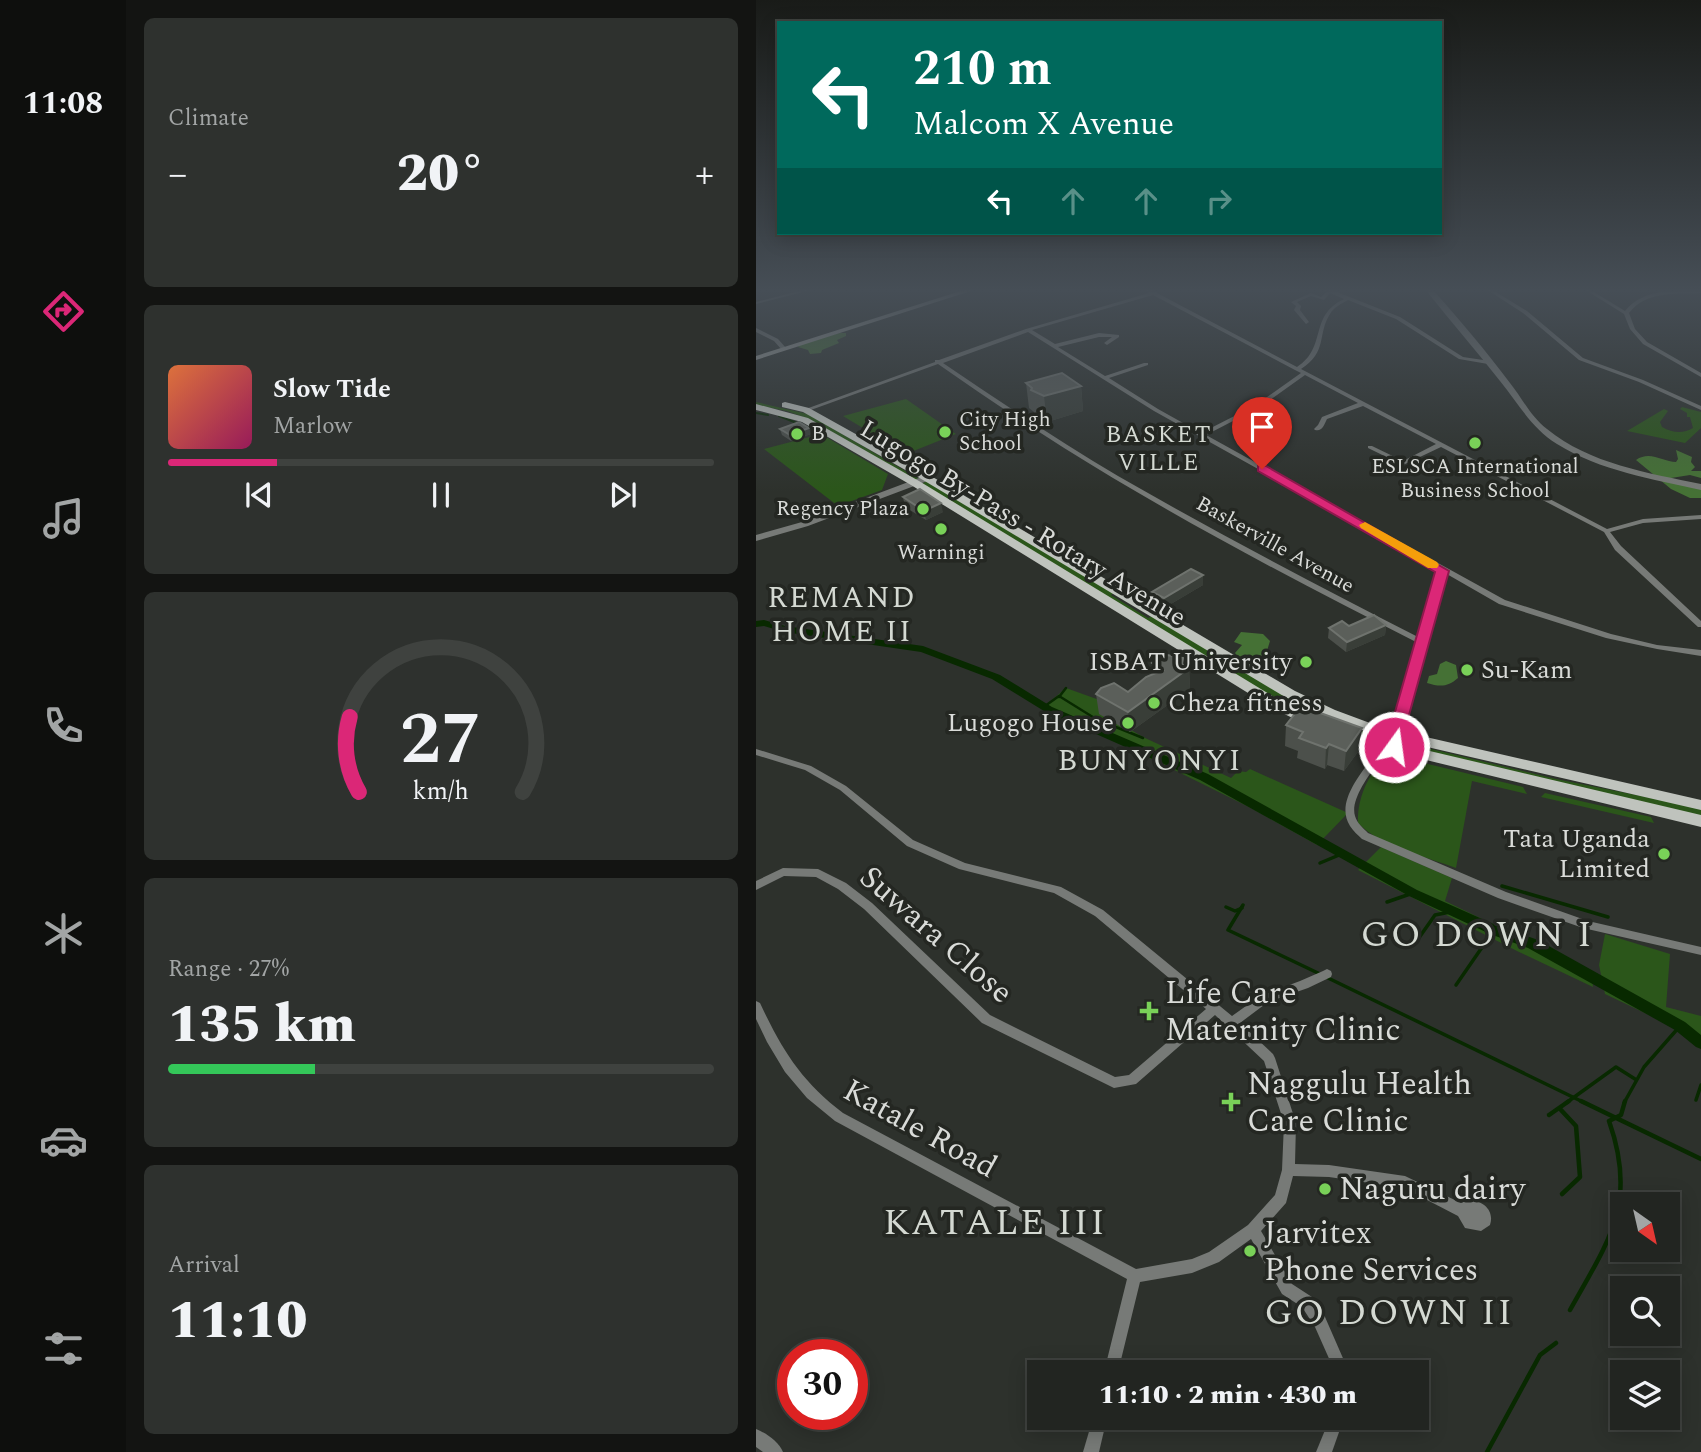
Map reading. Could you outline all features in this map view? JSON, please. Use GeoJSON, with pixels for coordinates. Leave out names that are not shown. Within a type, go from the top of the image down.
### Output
{"type":"FeatureCollection","features":[{"type":"Feature","properties":{"kind":"main road","name":"Lugogo By-Pass - Rotary Avenue"},"geometry":{"type":"LineString","coordinates":[[756,400],[806,410],[921,481],[1290,694],[1391,744],[1701,821]]}},
{"type":"Feature","properties":{"kind":"main road","name":"Lugogo By-Pass - Rotary Avenue"},"geometry":{"type":"LineString","coordinates":[[756,407],[805,420],[921,481]]}},
{"type":"Feature","properties":{"kind":"main road","name":"Lugogo By-Pass - Rotary Avenue"},"geometry":{"type":"LineString","coordinates":[[1391,744],[1701,805]]}},
{"type":"Feature","properties":{"kind":"street"},"geometry":{"type":"LineString","coordinates":[[806,410],[949,357]]}},
{"type":"Feature","properties":{"kind":"street"},"geometry":{"type":"LineString","coordinates":[[1071,357],[1200,435],[1502,602],[1657,648],[1701,653]]}},
{"type":"Feature","properties":{"kind":"street"},"geometry":{"type":"LineString","coordinates":[[1274,357],[1606,531],[1618,548],[1701,625]]}},
{"type":"Feature","properties":{"kind":"street"},"geometry":{"type":"LineString","coordinates":[[1200,435],[1258,406],[1300,371],[1312,357]]}},
{"type":"Feature","properties":{"kind":"street"},"geometry":{"type":"LineString","coordinates":[[1459,357],[1488,362]]}},
{"type":"Feature","properties":{"kind":"street"},"geometry":{"type":"LineString","coordinates":[[1484,357],[1505,381],[1528,415],[1544,431],[1565,445],[1630,470],[1701,487]]}},
{"type":"Feature","properties":{"kind":"street"},"geometry":{"type":"LineString","coordinates":[[1578,357],[1701,408]]}},
{"type":"Feature","properties":{"kind":"street"},"geometry":{"type":"LineString","coordinates":[[1669,357],[1701,375]]}},
{"type":"Feature","properties":{"kind":"street","name":"Baskerville Avenue"},"geometry":{"type":"LineString","coordinates":[[937,361],[1014,416],[1098,467],[1341,601],[1422,642]]}},
{"type":"Feature","properties":{"kind":"street"},"geometry":{"type":"LineString","coordinates":[[1104,378],[1146,364]]}},
{"type":"Feature","properties":{"kind":"street"},"geometry":{"type":"LineString","coordinates":[[1317,429],[1324,418],[1362,404]]}},
{"type":"Feature","properties":{"kind":"street"},"geometry":{"type":"LineString","coordinates":[[1370,447],[1403,463],[1441,444]]}},
{"type":"Feature","properties":{"kind":"street"},"geometry":{"type":"LineString","coordinates":[[756,538],[805,524],[921,481]]}},
{"type":"Feature","properties":{"kind":"street"},"geometry":{"type":"LineString","coordinates":[[1606,531],[1643,521],[1701,517]]}},
{"type":"Feature","properties":{"kind":"street"},"geometry":{"type":"LineString","coordinates":[[1442,571],[1391,744],[1362,778],[1348,806],[1352,824],[1365,836],[1502,895],[1587,925],[1701,951]]}},
{"type":"Feature","properties":{"kind":"street"},"geometry":{"type":"LineString","coordinates":[[756,752],[808,768],[843,788],[910,843],[963,866],[1057,890],[1089,908],[1232,1023],[1269,1058],[1276,1072],[1290,1123],[1288,1170],[1281,1198],[1253,1230],[1214,1257],[1192,1266],[1135,1276],[1114,1360]]}},
{"type":"Feature","properties":{"kind":"street","name":"Suwara Close"},"geometry":{"type":"LineString","coordinates":[[756,886],[783,872],[793,870],[818,873],[830,879],[868,906],[986,1020],[1114,1083],[1132,1080],[1214,1009]]}},
{"type":"Feature","properties":{"kind":"street"},"geometry":{"type":"LineString","coordinates":[[1232,1023],[1261,1001],[1293,991],[1310,980],[1327,974]]}},
{"type":"Feature","properties":{"kind":"street","name":"Katale Road"},"geometry":{"type":"LineString","coordinates":[[756,1006],[773,1045],[815,1101],[839,1117],[1135,1276]]}},
{"type":"Feature","properties":{"kind":"street"},"geometry":{"type":"LineString","coordinates":[[1288,1170],[1329,1171],[1405,1182],[1463,1212]]}},
{"type":"Feature","properties":{"kind":"street"},"geometry":{"type":"LineString","coordinates":[[1253,1230],[1287,1289],[1307,1302],[1320,1322],[1337,1360]]}},
{"type":"Feature","properties":{"kind":"street"},"geometry":{"type":"LineString","coordinates":[[1091,1452],[1097,1430]]}},
{"type":"Feature","properties":{"kind":"street"},"geometry":{"type":"LineString","coordinates":[[1324,1452],[1332,1430]]}},
{"type":"Feature","properties":{"kind":"street"},"geometry":{"type":"LineString","coordinates":[[756,1437],[775,1452]]}},
{"type":"Feature","properties":{"kind":"green space"},"geometry":{"type":"Polygon","coordinates":[[[906,399],[956,434],[906,454],[843,416],[906,399]]]}},
{"type":"Feature","properties":{"kind":"green space"},"geometry":{"type":"Polygon","coordinates":[[[756,402],[808,414],[919,479],[915,480],[809,419],[787,411],[756,405],[756,402]]]}},
{"type":"Feature","properties":{"kind":"green space"},"geometry":{"type":"Polygon","coordinates":[[[1682,407],[1701,412],[1701,428],[1685,443],[1627,431],[1664,409],[1668,411],[1660,422],[1662,427],[1678,432],[1689,430],[1693,428],[1690,417],[1680,409],[1682,407]]]}},
{"type":"Feature","properties":{"kind":"green space"},"geometry":{"type":"Polygon","coordinates":[[[821,434],[888,474],[882,490],[838,506],[764,449],[821,434]]]}},
{"type":"Feature","properties":{"kind":"green space"},"geometry":{"type":"Polygon","coordinates":[[[1676,450],[1692,457],[1691,462],[1695,467],[1691,471],[1701,471],[1701,478],[1690,475],[1671,478],[1701,488],[1701,498],[1690,498],[1671,489],[1636,460],[1651,456],[1676,462],[1676,450]]]}},
{"type":"Feature","properties":{"kind":"green space"},"geometry":{"type":"Polygon","coordinates":[[[926,481],[1114,593],[1111,595],[1148,618],[1152,616],[1285,696],[1355,729],[1387,738],[1388,743],[1328,725],[1270,696],[921,485],[926,481]]]}},
{"type":"Feature","properties":{"kind":"green space"},"geometry":{"type":"Polygon","coordinates":[[[1241,632],[1263,634],[1270,641],[1266,654],[1271,670],[1251,667],[1235,653],[1242,645],[1234,642],[1241,632]]]}},
{"type":"Feature","properties":{"kind":"green space"},"geometry":{"type":"Polygon","coordinates":[[[1446,661],[1456,665],[1458,678],[1444,685],[1427,683],[1429,676],[1437,674],[1440,664],[1446,661]]]}},
{"type":"Feature","properties":{"kind":"green space"},"geometry":{"type":"Polygon","coordinates":[[[1066,688],[1105,702],[1099,711],[1143,737],[1231,778],[1238,771],[1246,772],[1250,769],[1348,813],[1317,845],[1249,807],[1045,706],[1066,688]]]}},
{"type":"Feature","properties":{"kind":"green space"},"geometry":{"type":"Polygon","coordinates":[[[1402,742],[1556,779],[1701,808],[1701,817],[1400,745],[1402,742]]]}},
{"type":"Feature","properties":{"kind":"green space"},"geometry":{"type":"Polygon","coordinates":[[[1391,755],[1523,787],[1527,794],[1472,781],[1456,868],[1391,845],[1358,823],[1366,785],[1376,768],[1391,755]]]}},
{"type":"Feature","properties":{"kind":"green space"},"geometry":{"type":"Polygon","coordinates":[[[1545,793],[1651,817],[1654,823],[1541,797],[1545,793]]]}},
{"type":"Feature","properties":{"kind":"green space"},"geometry":{"type":"Polygon","coordinates":[[[1381,847],[1452,878],[1445,901],[1565,959],[1592,978],[1593,987],[1358,870],[1381,847]]]}},
{"type":"Feature","properties":{"kind":"green space"},"geometry":{"type":"Polygon","coordinates":[[[1605,934],[1670,954],[1666,1007],[1701,1016],[1701,1036],[1666,1023],[1605,994],[1599,965],[1605,934]]]}},
{"type":"Feature","properties":{"kind":"building"},"geometry":{"type":"Polygon","coordinates":[[[1062,373],[1081,386],[1044,396],[1031,390],[1026,383],[1062,373]]]}},
{"type":"Feature","properties":{"kind":"building"},"geometry":{"type":"Polygon","coordinates":[[[799,422],[809,428],[790,435],[780,429],[799,422]]]}},
{"type":"Feature","properties":{"kind":"building"},"geometry":{"type":"Polygon","coordinates":[[[920,489],[941,503],[924,511],[903,497],[920,489]]]}},
{"type":"Feature","properties":{"kind":"building"},"geometry":{"type":"Polygon","coordinates":[[[1191,569],[1203,575],[1164,598],[1152,592],[1191,569]]]}},
{"type":"Feature","properties":{"kind":"building"},"geometry":{"type":"Polygon","coordinates":[[[1374,615],[1386,625],[1347,642],[1329,628],[1342,621],[1349,626],[1374,615]]]}},
{"type":"Feature","properties":{"kind":"building"},"geometry":{"type":"Polygon","coordinates":[[[1167,655],[1183,658],[1182,664],[1189,668],[1128,712],[1096,694],[1101,688],[1114,683],[1128,692],[1146,677],[1163,670],[1152,663],[1167,655]]]}},
{"type":"Feature","properties":{"kind":"building"},"geometry":{"type":"Polygon","coordinates":[[[1301,706],[1362,728],[1346,751],[1329,744],[1326,748],[1299,738],[1303,732],[1286,725],[1301,706]]]}},
{"type":"Feature","properties":{"kind":"waterway"},"geometry":{"type":"LineString","coordinates":[[756,413],[768,415]]}},
{"type":"Feature","properties":{"kind":"waterway"},"geometry":{"type":"LineString","coordinates":[[779,416],[822,433]]}},
{"type":"Feature","properties":{"kind":"waterway"},"geometry":{"type":"LineString","coordinates":[[756,624],[764,623],[784,629],[923,649],[996,677],[1048,709],[1204,777],[1413,893],[1494,930],[1533,944],[1680,1026],[1701,1043]]}},
{"type":"Feature","properties":{"kind":"waterway"},"geometry":{"type":"LineString","coordinates":[[1060,696],[1066,688]]}},
{"type":"Feature","properties":{"kind":"waterway"},"geometry":{"type":"LineString","coordinates":[[1048,709],[1045,706],[1060,696]]}},
{"type":"Feature","properties":{"kind":"waterway"},"geometry":{"type":"LineString","coordinates":[[1060,696],[1096,719],[1143,738]]}},
{"type":"Feature","properties":{"kind":"waterway"},"geometry":{"type":"LineString","coordinates":[[1320,863],[1344,853]]}},
{"type":"Feature","properties":{"kind":"waterway"},"geometry":{"type":"LineString","coordinates":[[1502,886],[1608,917]]}},
{"type":"Feature","properties":{"kind":"waterway"},"geometry":{"type":"LineString","coordinates":[[1387,902],[1413,893]]}},
{"type":"Feature","properties":{"kind":"waterway"},"geometry":{"type":"LineString","coordinates":[[1241,908],[1243,905]]}},
{"type":"Feature","properties":{"kind":"waterway"},"geometry":{"type":"LineString","coordinates":[[1226,907],[1235,911],[1241,908]]}},
{"type":"Feature","properties":{"kind":"waterway"},"geometry":{"type":"LineString","coordinates":[[1241,908],[1228,930],[1320,974]]}},
{"type":"Feature","properties":{"kind":"waterway"},"geometry":{"type":"LineString","coordinates":[[1416,942],[1435,915],[1455,911]]}},
{"type":"Feature","properties":{"kind":"waterway"},"geometry":{"type":"LineString","coordinates":[[1456,985],[1494,930]]}},
{"type":"Feature","properties":{"kind":"waterway"},"geometry":{"type":"LineString","coordinates":[[1326,977],[1574,1097]]}},
{"type":"Feature","properties":{"kind":"waterway"},"geometry":{"type":"LineString","coordinates":[[1625,1101],[1644,1067],[1680,1026]]}},
{"type":"Feature","properties":{"kind":"waterway"},"geometry":{"type":"LineString","coordinates":[[1574,1097],[1616,1067],[1635,1079]]}},
{"type":"Feature","properties":{"kind":"waterway"},"geometry":{"type":"LineString","coordinates":[[1696,1100],[1701,1085]]}},
{"type":"Feature","properties":{"kind":"waterway"},"geometry":{"type":"LineString","coordinates":[[1566,1103],[1574,1097]]}},
{"type":"Feature","properties":{"kind":"waterway"},"geometry":{"type":"LineString","coordinates":[[1574,1097],[1585,1103]]}},
{"type":"Feature","properties":{"kind":"waterway"},"geometry":{"type":"LineString","coordinates":[[1549,1115],[1569,1101]]}},
{"type":"Feature","properties":{"kind":"waterway"},"geometry":{"type":"LineString","coordinates":[[1581,1101],[1616,1118]]}},
{"type":"Feature","properties":{"kind":"waterway"},"geometry":{"type":"LineString","coordinates":[[1616,1118],[1621,1115],[1625,1101]]}},
{"type":"Feature","properties":{"kind":"waterway"},"geometry":{"type":"LineString","coordinates":[[1561,1110],[1576,1126],[1580,1177],[1562,1194]]}},
{"type":"Feature","properties":{"kind":"waterway"},"geometry":{"type":"LineString","coordinates":[[1570,1310],[1597,1262],[1615,1220],[1621,1175],[1609,1121],[1616,1118]]}},
{"type":"Feature","properties":{"kind":"waterway"},"geometry":{"type":"LineString","coordinates":[[1616,1118],[1701,1159]]}},
{"type":"Feature","properties":{"kind":"waterway"},"geometry":{"type":"LineString","coordinates":[[1487,1452],[1540,1355],[1556,1343]]}},
{"type":"Feature","properties":{"kind":"slow traffic"},"geometry":{"type":"LineString","coordinates":[[1365,525],[1432,565]]}},
{"type":"Feature","properties":{"kind":"place","name":"City High School"},"geometry":{"type":"Point","coordinates":[945,432]}},
{"type":"Feature","properties":{"kind":"place","name":"B"},"geometry":{"type":"Point","coordinates":[797,434]}},
{"type":"Feature","properties":{"kind":"place","name":"ESLSCA International Business School"},"geometry":{"type":"Point","coordinates":[1475,443]}},
{"type":"Feature","properties":{"kind":"place","name":"Regency Plaza"},"geometry":{"type":"Point","coordinates":[923,509]}},
{"type":"Feature","properties":{"kind":"place","name":"Warningi"},"geometry":{"type":"Point","coordinates":[941,529]}},
{"type":"Feature","properties":{"kind":"place","name":"ISBAT University"},"geometry":{"type":"Point","coordinates":[1306,662]}},
{"type":"Feature","properties":{"kind":"place","name":"Su-Kam"},"geometry":{"type":"Point","coordinates":[1467,670]}},
{"type":"Feature","properties":{"kind":"place","name":"Cheza fitness"},"geometry":{"type":"Point","coordinates":[1154,703]}},
{"type":"Feature","properties":{"kind":"place","name":"Lugogo House"},"geometry":{"type":"Point","coordinates":[1128,723]}},
{"type":"Feature","properties":{"kind":"place","name":"Tata Uganda Limited"},"geometry":{"type":"Point","coordinates":[1664,854]}},
{"type":"Feature","properties":{"kind":"place","name":"Life Care Maternity Clinic"},"geometry":{"type":"Point","coordinates":[1149,1011]}},
{"type":"Feature","properties":{"kind":"place","name":"Naggulu Health Care Clinic"},"geometry":{"type":"Point","coordinates":[1231,1102]}},
{"type":"Feature","properties":{"kind":"place","name":"Naguru dairy"},"geometry":{"type":"Point","coordinates":[1325,1189]}},
{"type":"Feature","properties":{"kind":"place","name":"Jarvitex Phone Services"},"geometry":{"type":"Point","coordinates":[1250,1251]}},
{"type":"Feature","properties":{"kind":"district","name":"BASKET VILLE"},"geometry":{"type":"Point","coordinates":[1159,449]}},
{"type":"Feature","properties":{"kind":"district","name":"REMAND HOME II"},"geometry":{"type":"Point","coordinates":[842,615]}},
{"type":"Feature","properties":{"kind":"district","name":"BUNYONYI"},"geometry":{"type":"Point","coordinates":[1150,761]}},
{"type":"Feature","properties":{"kind":"district","name":"GO DOWN I"},"geometry":{"type":"Point","coordinates":[1477,935]}},
{"type":"Feature","properties":{"kind":"district","name":"KATALE III"},"geometry":{"type":"Point","coordinates":[995,1223]}},
{"type":"Feature","properties":{"kind":"district","name":"GO DOWN II"},"geometry":{"type":"Point","coordinates":[1389,1313]}},
{"type":"Feature","properties":{"kind":"route"},"geometry":{"type":"LineString","coordinates":[[1262,469],[1442,571],[1394,747]]}}]}
